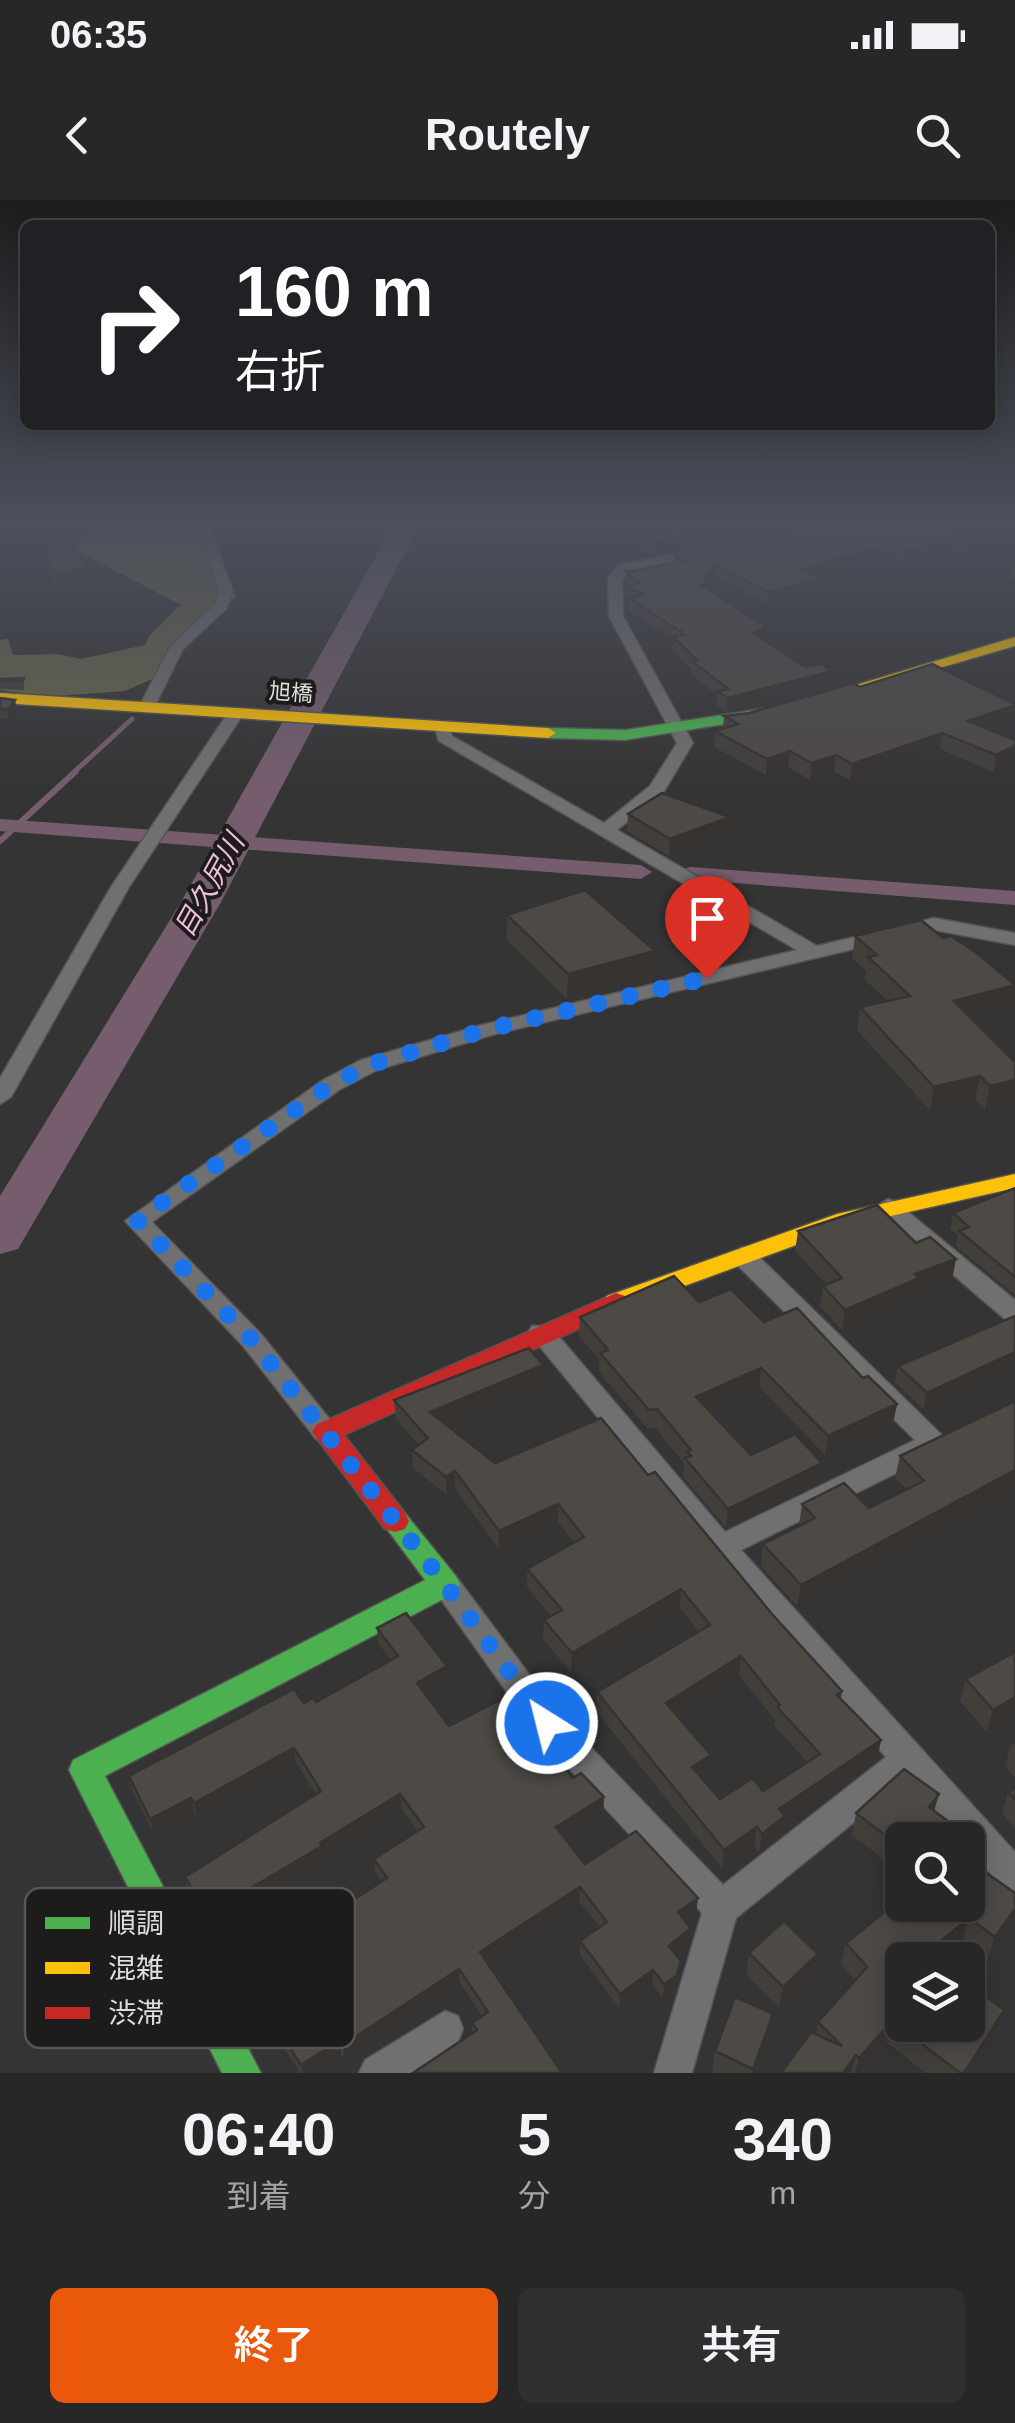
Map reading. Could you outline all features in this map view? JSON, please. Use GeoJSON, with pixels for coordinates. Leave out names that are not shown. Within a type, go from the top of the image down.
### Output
{"type":"FeatureCollection","features":[{"type":"Feature","properties":{"kind":"street"},"geometry":{"type":"LineString","coordinates":[[148,708],[177,647],[214,613]]}},
{"type":"Feature","properties":{"kind":"street"},"geometry":{"type":"LineString","coordinates":[[604,832],[658,789],[685,743],[616,613]]}},
{"type":"Feature","properties":{"kind":"street","name":"旭橋"},"geometry":{"type":"LineString","coordinates":[[0,698],[594,734],[680,729],[786,708],[1015,641]]}},
{"type":"Feature","properties":{"kind":"street"},"geometry":{"type":"LineString","coordinates":[[0,1096],[120,887],[184,786],[239,713]]}},
{"type":"Feature","properties":{"kind":"street"},"geometry":{"type":"LineString","coordinates":[[442,726],[445,738],[816,953]]}},
{"type":"Feature","properties":{"kind":"street"},"geometry":{"type":"LineString","coordinates":[[722,1908],[547,1723],[445,1584],[252,1340],[137,1220],[331,1085],[369,1065],[489,1029],[934,924],[1015,939]]}},
{"type":"Feature","properties":{"kind":"street"},"geometry":{"type":"LineString","coordinates":[[326,1432],[541,1332],[742,1255],[888,1207],[1015,1181]]}},
{"type":"Feature","properties":{"kind":"street"},"geometry":{"type":"LineString","coordinates":[[888,1207],[1015,1314]]}},
{"type":"Feature","properties":{"kind":"street"},"geometry":{"type":"LineString","coordinates":[[742,1255],[935,1442]]}},
{"type":"Feature","properties":{"kind":"street"},"geometry":{"type":"LineString","coordinates":[[541,1332],[721,1547],[1015,1877]]}},
{"type":"Feature","properties":{"kind":"street"},"geometry":{"type":"LineString","coordinates":[[721,1547],[967,1426]]}},
{"type":"Feature","properties":{"kind":"street"},"geometry":{"type":"LineString","coordinates":[[146,1888],[85,1770],[445,1584]]}},
{"type":"Feature","properties":{"kind":"street"},"geometry":{"type":"LineString","coordinates":[[673,2073],[722,1908],[908,1758]]}},
{"type":"Feature","properties":{"kind":"street"},"geometry":{"type":"LineString","coordinates":[[378,2073],[445,2030]]}},
{"type":"Feature","properties":{"kind":"street"},"geometry":{"type":"LineString","coordinates":[[229,2048],[242,2073]]}},
{"type":"Feature","properties":{"kind":"shaded area"},"geometry":{"type":"Polygon","coordinates":[[[172,613],[217,613],[191,635],[152,679],[125,691],[46,697],[0,690],[0,640],[8,639],[13,655],[58,654],[81,659],[145,645],[172,613]]]}},
{"type":"Feature","properties":{"kind":"building"},"geometry":{"type":"Polygon","coordinates":[[[653,613],[745,613],[766,627],[753,633],[805,667],[821,664],[832,671],[727,698],[717,691],[728,689],[692,661],[697,660],[673,637],[686,635],[653,613]]]}},
{"type":"Feature","properties":{"kind":"building"},"geometry":{"type":"Polygon","coordinates":[[[932,664],[1015,704],[968,721],[1015,740],[1015,746],[996,755],[942,733],[852,764],[836,755],[812,763],[790,751],[767,759],[715,731],[738,724],[724,716],[749,713],[854,683],[860,687],[932,664]]]}},
{"type":"Feature","properties":{"kind":"building"},"geometry":{"type":"Polygon","coordinates":[[[0,698],[15,700],[7,710],[0,709],[0,698]]]}},
{"type":"Feature","properties":{"kind":"building"},"geometry":{"type":"Polygon","coordinates":[[[662,793],[730,817],[670,839],[628,814],[662,793]]]}},
{"type":"Feature","properties":{"kind":"building"},"geometry":{"type":"Polygon","coordinates":[[[585,890],[655,951],[568,974],[507,915],[585,890]]]}},
{"type":"Feature","properties":{"kind":"building"},"geometry":{"type":"Polygon","coordinates":[[[921,920],[943,938],[951,936],[977,953],[1015,985],[954,1001],[1015,1062],[1015,1080],[990,1086],[980,1076],[934,1087],[860,1007],[910,996],[868,957],[877,955],[855,936],[921,920]]]}},
{"type":"Feature","properties":{"kind":"building"},"geometry":{"type":"Polygon","coordinates":[[[1015,1188],[1015,1277],[959,1231],[969,1227],[953,1213],[1015,1188]]]}},
{"type":"Feature","properties":{"kind":"building"},"geometry":{"type":"Polygon","coordinates":[[[877,1205],[916,1243],[930,1237],[956,1259],[915,1274],[919,1278],[845,1310],[823,1286],[842,1278],[798,1231],[877,1205]]]}},
{"type":"Feature","properties":{"kind":"building"},"geometry":{"type":"Polygon","coordinates":[[[674,1276],[699,1302],[731,1289],[764,1322],[797,1308],[863,1378],[868,1376],[897,1404],[828,1436],[761,1368],[696,1397],[751,1455],[795,1434],[822,1463],[728,1509],[685,1458],[691,1456],[687,1452],[691,1450],[657,1409],[649,1410],[600,1353],[608,1350],[580,1317],[674,1276]]]}},
{"type":"Feature","properties":{"kind":"building"},"geometry":{"type":"Polygon","coordinates":[[[1015,1316],[1015,1352],[927,1393],[898,1366],[1015,1316]]]}},
{"type":"Feature","properties":{"kind":"building"},"geometry":{"type":"Polygon","coordinates":[[[529,1348],[543,1365],[430,1412],[495,1463],[601,1418],[648,1475],[655,1472],[772,1614],[842,1691],[837,1695],[881,1740],[779,1809],[785,1816],[762,1834],[757,1827],[724,1850],[597,1692],[710,1625],[681,1589],[572,1653],[544,1620],[562,1610],[527,1569],[584,1537],[558,1504],[499,1531],[455,1471],[446,1477],[412,1450],[428,1438],[394,1400],[529,1348]],[[741,1656],[666,1703],[711,1755],[692,1767],[720,1799],[753,1778],[763,1791],[820,1754],[777,1707],[780,1705],[741,1656]]]}},
{"type":"Feature","properties":{"kind":"building"},"geometry":{"type":"Polygon","coordinates":[[[1015,1401],[1015,1470],[801,1585],[763,1544],[815,1518],[802,1504],[844,1483],[869,1508],[924,1481],[900,1456],[1015,1401]]]}},
{"type":"Feature","properties":{"kind":"building"},"geometry":{"type":"Polygon","coordinates":[[[406,1613],[447,1666],[417,1683],[449,1726],[514,1693],[533,1720],[529,1723],[573,1778],[581,1773],[604,1797],[556,1827],[585,1864],[636,1831],[698,1898],[678,1912],[691,1928],[669,1946],[681,1961],[677,1975],[664,1984],[653,1970],[620,1994],[580,1941],[607,1922],[580,1887],[480,1952],[562,2073],[413,2073],[477,2030],[472,2023],[488,2012],[459,1969],[355,2037],[355,1899],[387,1878],[374,1859],[424,1827],[400,1794],[251,1888],[192,1888],[185,1877],[321,1791],[294,1748],[194,1803],[191,1798],[150,1819],[129,1776],[294,1689],[304,1703],[313,1698],[316,1702],[398,1656],[377,1628],[406,1613]]]}},
{"type":"Feature","properties":{"kind":"building"},"geometry":{"type":"Polygon","coordinates":[[[1015,1652],[1015,1697],[993,1710],[966,1679],[1015,1652]]]}},
{"type":"Feature","properties":{"kind":"building"},"geometry":{"type":"Polygon","coordinates":[[[904,1769],[939,1794],[929,1807],[949,1822],[885,1822],[885,1835],[856,1813],[904,1769]]]}},
{"type":"Feature","properties":{"kind":"building"},"geometry":{"type":"Polygon","coordinates":[[[985,1872],[1015,1893],[1015,1909],[995,1937],[974,1922],[985,1922],[985,1872]]]}},
{"type":"Feature","properties":{"kind":"building"},"geometry":{"type":"Polygon","coordinates":[[[885,1912],[885,1922],[964,1922],[940,1942],[885,1942],[885,2029],[843,2073],[781,2073],[811,2032],[842,2046],[818,2022],[867,1967],[846,1943],[885,1912]]]}},
{"type":"Feature","properties":{"kind":"building"},"geometry":{"type":"Polygon","coordinates":[[[784,1921],[818,1954],[783,1987],[749,1953],[784,1921]]]}},
{"type":"Feature","properties":{"kind":"building"},"geometry":{"type":"Polygon","coordinates":[[[985,1996],[1004,2010],[985,2040],[985,1996]]]}},
{"type":"Feature","properties":{"kind":"building"},"geometry":{"type":"Polygon","coordinates":[[[735,1997],[773,2014],[753,2069],[715,2051],[735,1997]]]}},
{"type":"Feature","properties":{"kind":"building"},"geometry":{"type":"Polygon","coordinates":[[[919,2042],[984,2042],[964,2073],[919,2042]]]}},
{"type":"Feature","properties":{"kind":"building"},"geometry":{"type":"Polygon","coordinates":[[[290,2048],[328,2048],[301,2065],[290,2048]]]}},
{"type":"Feature","properties":{"kind":"waterway","name":"目久尻川"},"geometry":{"type":"LineString","coordinates":[[0,1237],[201,902],[358,613]]}},
{"type":"Feature","properties":{"kind":"waterway"},"geometry":{"type":"LineString","coordinates":[[73,773],[132,719]]}},
{"type":"Feature","properties":{"kind":"waterway"},"geometry":{"type":"LineString","coordinates":[[0,841],[76,771]]}},
{"type":"Feature","properties":{"kind":"waterway"},"geometry":{"type":"LineString","coordinates":[[0,825],[641,872]]}},
{"type":"Feature","properties":{"kind":"waterway"},"geometry":{"type":"LineString","coordinates":[[691,874],[1015,898]]}},
{"type":"Feature","properties":{"kind":"traffic: fast"},"geometry":{"type":"LineString","coordinates":[[548,733],[625,735],[762,714]]}},
{"type":"Feature","properties":{"kind":"traffic: fast"},"geometry":{"type":"LineString","coordinates":[[146,1888],[85,1770],[445,1584],[395,1521]]}},
{"type":"Feature","properties":{"kind":"traffic: fast"},"geometry":{"type":"LineString","coordinates":[[229,2048],[242,2073]]}},
{"type":"Feature","properties":{"kind":"traffic: slow"},"geometry":{"type":"LineString","coordinates":[[821,698],[1015,641]]}},
{"type":"Feature","properties":{"kind":"traffic: slow"},"geometry":{"type":"LineString","coordinates":[[0,698],[548,733]]}},
{"type":"Feature","properties":{"kind":"traffic: slow"},"geometry":{"type":"LineString","coordinates":[[616,1302],[845,1219],[1015,1181]]}},
{"type":"Feature","properties":{"kind":"traffic: jam"},"geometry":{"type":"LineString","coordinates":[[395,1521],[326,1432],[616,1302]]}},
{"type":"Feature","properties":{"kind":"route"},"geometry":{"type":"LineString","coordinates":[[547,1723],[445,1584],[252,1340],[137,1220],[331,1085],[369,1065],[489,1029],[707,978]]}}]}
